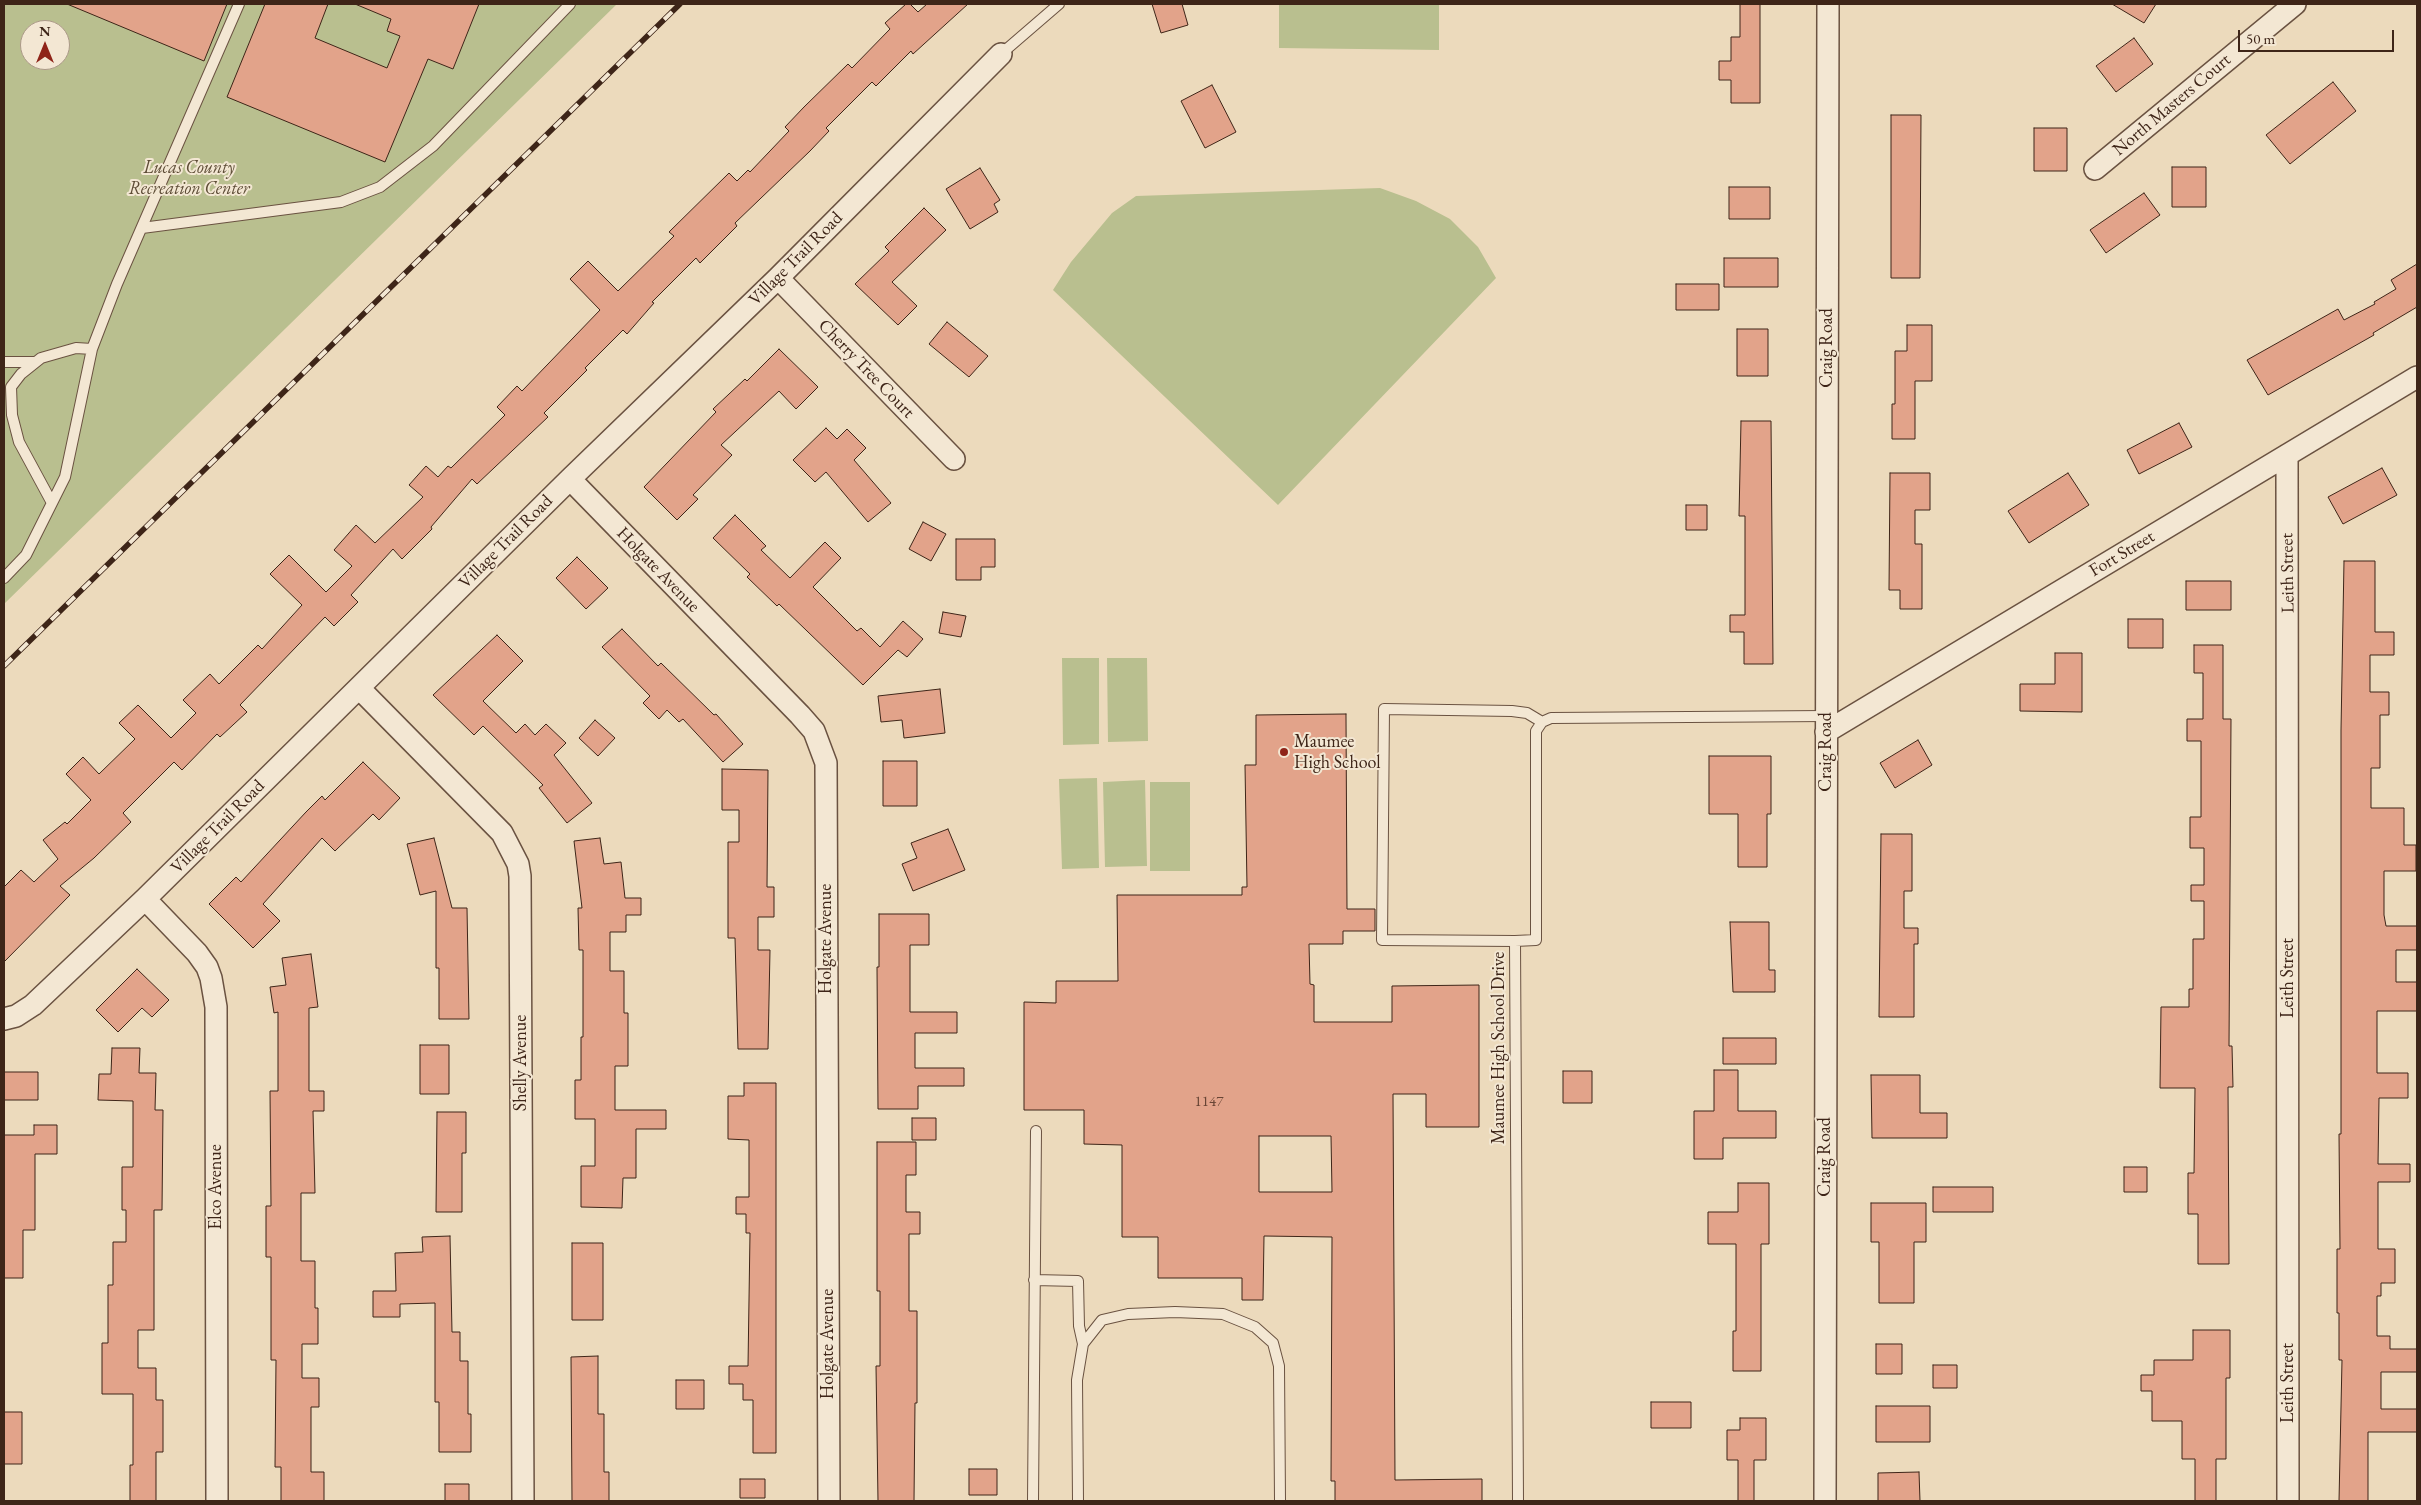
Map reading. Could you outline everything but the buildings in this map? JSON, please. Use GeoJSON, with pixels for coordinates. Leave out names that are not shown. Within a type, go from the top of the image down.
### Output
{"type":"FeatureCollection","features":[{"type":"Feature","properties":{"kind":"street","name":"Craig Road"},"geometry":{"type":"LineString","coordinates":[[1825,1501],[1828,4]]}},
{"type":"Feature","properties":{"kind":"street","name":"North Masters Court"},"geometry":{"type":"LineString","coordinates":[[2095,169],[2295,4]]}},
{"type":"Feature","properties":{"kind":"street","name":"Village Trail Road"},"geometry":{"type":"LineString","coordinates":[[4,1019],[16,1016],[33,1005],[145,899],[570,479],[778,278],[1001,54]]}},
{"type":"Feature","properties":{"kind":"street","name":"Cherry Tree Court"},"geometry":{"type":"LineString","coordinates":[[778,278],[954,459]]}},
{"type":"Feature","properties":{"kind":"street","name":"Fort Street"},"geometry":{"type":"LineString","coordinates":[[1826,724],[2417,377]]}},
{"type":"Feature","properties":{"kind":"street","name":"Leith Street"},"geometry":{"type":"LineString","coordinates":[[2287,455],[2288,1501]]}},
{"type":"Feature","properties":{"kind":"street","name":"Holgate Avenue"},"geometry":{"type":"LineString","coordinates":[[570,479],[800,715],[814,731],[826,763],[829,1501]]}},
{"type":"Feature","properties":{"kind":"street","name":"Shelly Avenue"},"geometry":{"type":"LineString","coordinates":[[359,688],[502,833],[518,864],[520,876],[523,1501]]}},
{"type":"Feature","properties":{"kind":"street","name":"Elco Avenue"},"geometry":{"type":"LineString","coordinates":[[145,899],[202,960],[211,978],[216,1006],[217,1501]]}},
{"type":"Feature","properties":{"kind":"lane"},"geometry":{"type":"LineString","coordinates":[[5,576],[26,555],[65,478],[92,349],[239,4]]}},
{"type":"Feature","properties":{"kind":"lane"},"geometry":{"type":"LineString","coordinates":[[142,228],[341,202],[380,187],[433,146],[570,4]]}},
{"type":"Feature","properties":{"kind":"lane"},"geometry":{"type":"LineString","coordinates":[[1001,54],[1059,4]]}},
{"type":"Feature","properties":{"kind":"lane"},"geometry":{"type":"LineString","coordinates":[[52,503],[19,442],[12,415],[11,386],[21,374],[41,358],[76,348],[92,349]]}},
{"type":"Feature","properties":{"kind":"lane"},"geometry":{"type":"LineString","coordinates":[[4,362],[35,362]]}},
{"type":"Feature","properties":{"kind":"lane"},"geometry":{"type":"LineString","coordinates":[[1515,941],[1382,940],[1384,709],[1512,711],[1526,713],[1542,722],[1551,718],[1826,724]]}},
{"type":"Feature","properties":{"kind":"lane","name":"Maumee High School Drive"},"geometry":{"type":"LineString","coordinates":[[1518,1501],[1515,941],[1536,940],[1535,743],[1536,731],[1542,722]]}},
{"type":"Feature","properties":{"kind":"lane"},"geometry":{"type":"LineString","coordinates":[[1033,1501],[1036,1131]]}},
{"type":"Feature","properties":{"kind":"lane"},"geometry":{"type":"LineString","coordinates":[[1034,1280],[1078,1281],[1079,1326],[1083,1344],[1077,1380],[1078,1501]]}},
{"type":"Feature","properties":{"kind":"lane"},"geometry":{"type":"LineString","coordinates":[[1083,1344],[1102,1320],[1128,1314],[1175,1312],[1223,1314],[1255,1327],[1273,1343],[1279,1366],[1280,1501]]}},
{"type":"Feature","properties":{"kind":"green space","name":"Lucas County Recreation Center"},"geometry":{"type":"Polygon","coordinates":[[[4,4],[617,4],[4,604],[4,4]]]}},
{"type":"Feature","properties":{"kind":"green space"},"geometry":{"type":"Polygon","coordinates":[[[1279,4],[1439,4],[1439,50],[1279,48],[1279,4]]]}},
{"type":"Feature","properties":{"kind":"green space"},"geometry":{"type":"Polygon","coordinates":[[[1380,188],[1416,201],[1450,219],[1478,247],[1496,278],[1278,505],[1053,290],[1071,262],[1112,213],[1136,196],[1380,188]]]}},
{"type":"Feature","properties":{"kind":"green space"},"geometry":{"type":"Polygon","coordinates":[[[1062,658],[1099,658],[1099,744],[1063,745],[1062,658]]]}},
{"type":"Feature","properties":{"kind":"green space"},"geometry":{"type":"Polygon","coordinates":[[[1107,658],[1147,658],[1148,741],[1108,742],[1107,658]]]}},
{"type":"Feature","properties":{"kind":"green space"},"geometry":{"type":"Polygon","coordinates":[[[1097,778],[1099,868],[1062,869],[1059,779],[1097,778]]]}},
{"type":"Feature","properties":{"kind":"green space"},"geometry":{"type":"Polygon","coordinates":[[[1145,780],[1147,866],[1105,867],[1103,782],[1145,780]]]}},
{"type":"Feature","properties":{"kind":"green space"},"geometry":{"type":"Polygon","coordinates":[[[1150,782],[1190,782],[1190,871],[1150,871],[1150,782]]]}},
{"type":"Feature","properties":{"kind":"railway"},"geometry":{"type":"LineString","coordinates":[[4,666],[680,4]]}},
{"type":"Feature","properties":{"kind":"place","name":"Maumee High School"},"geometry":{"type":"Point","coordinates":[1284,752]}}]}
